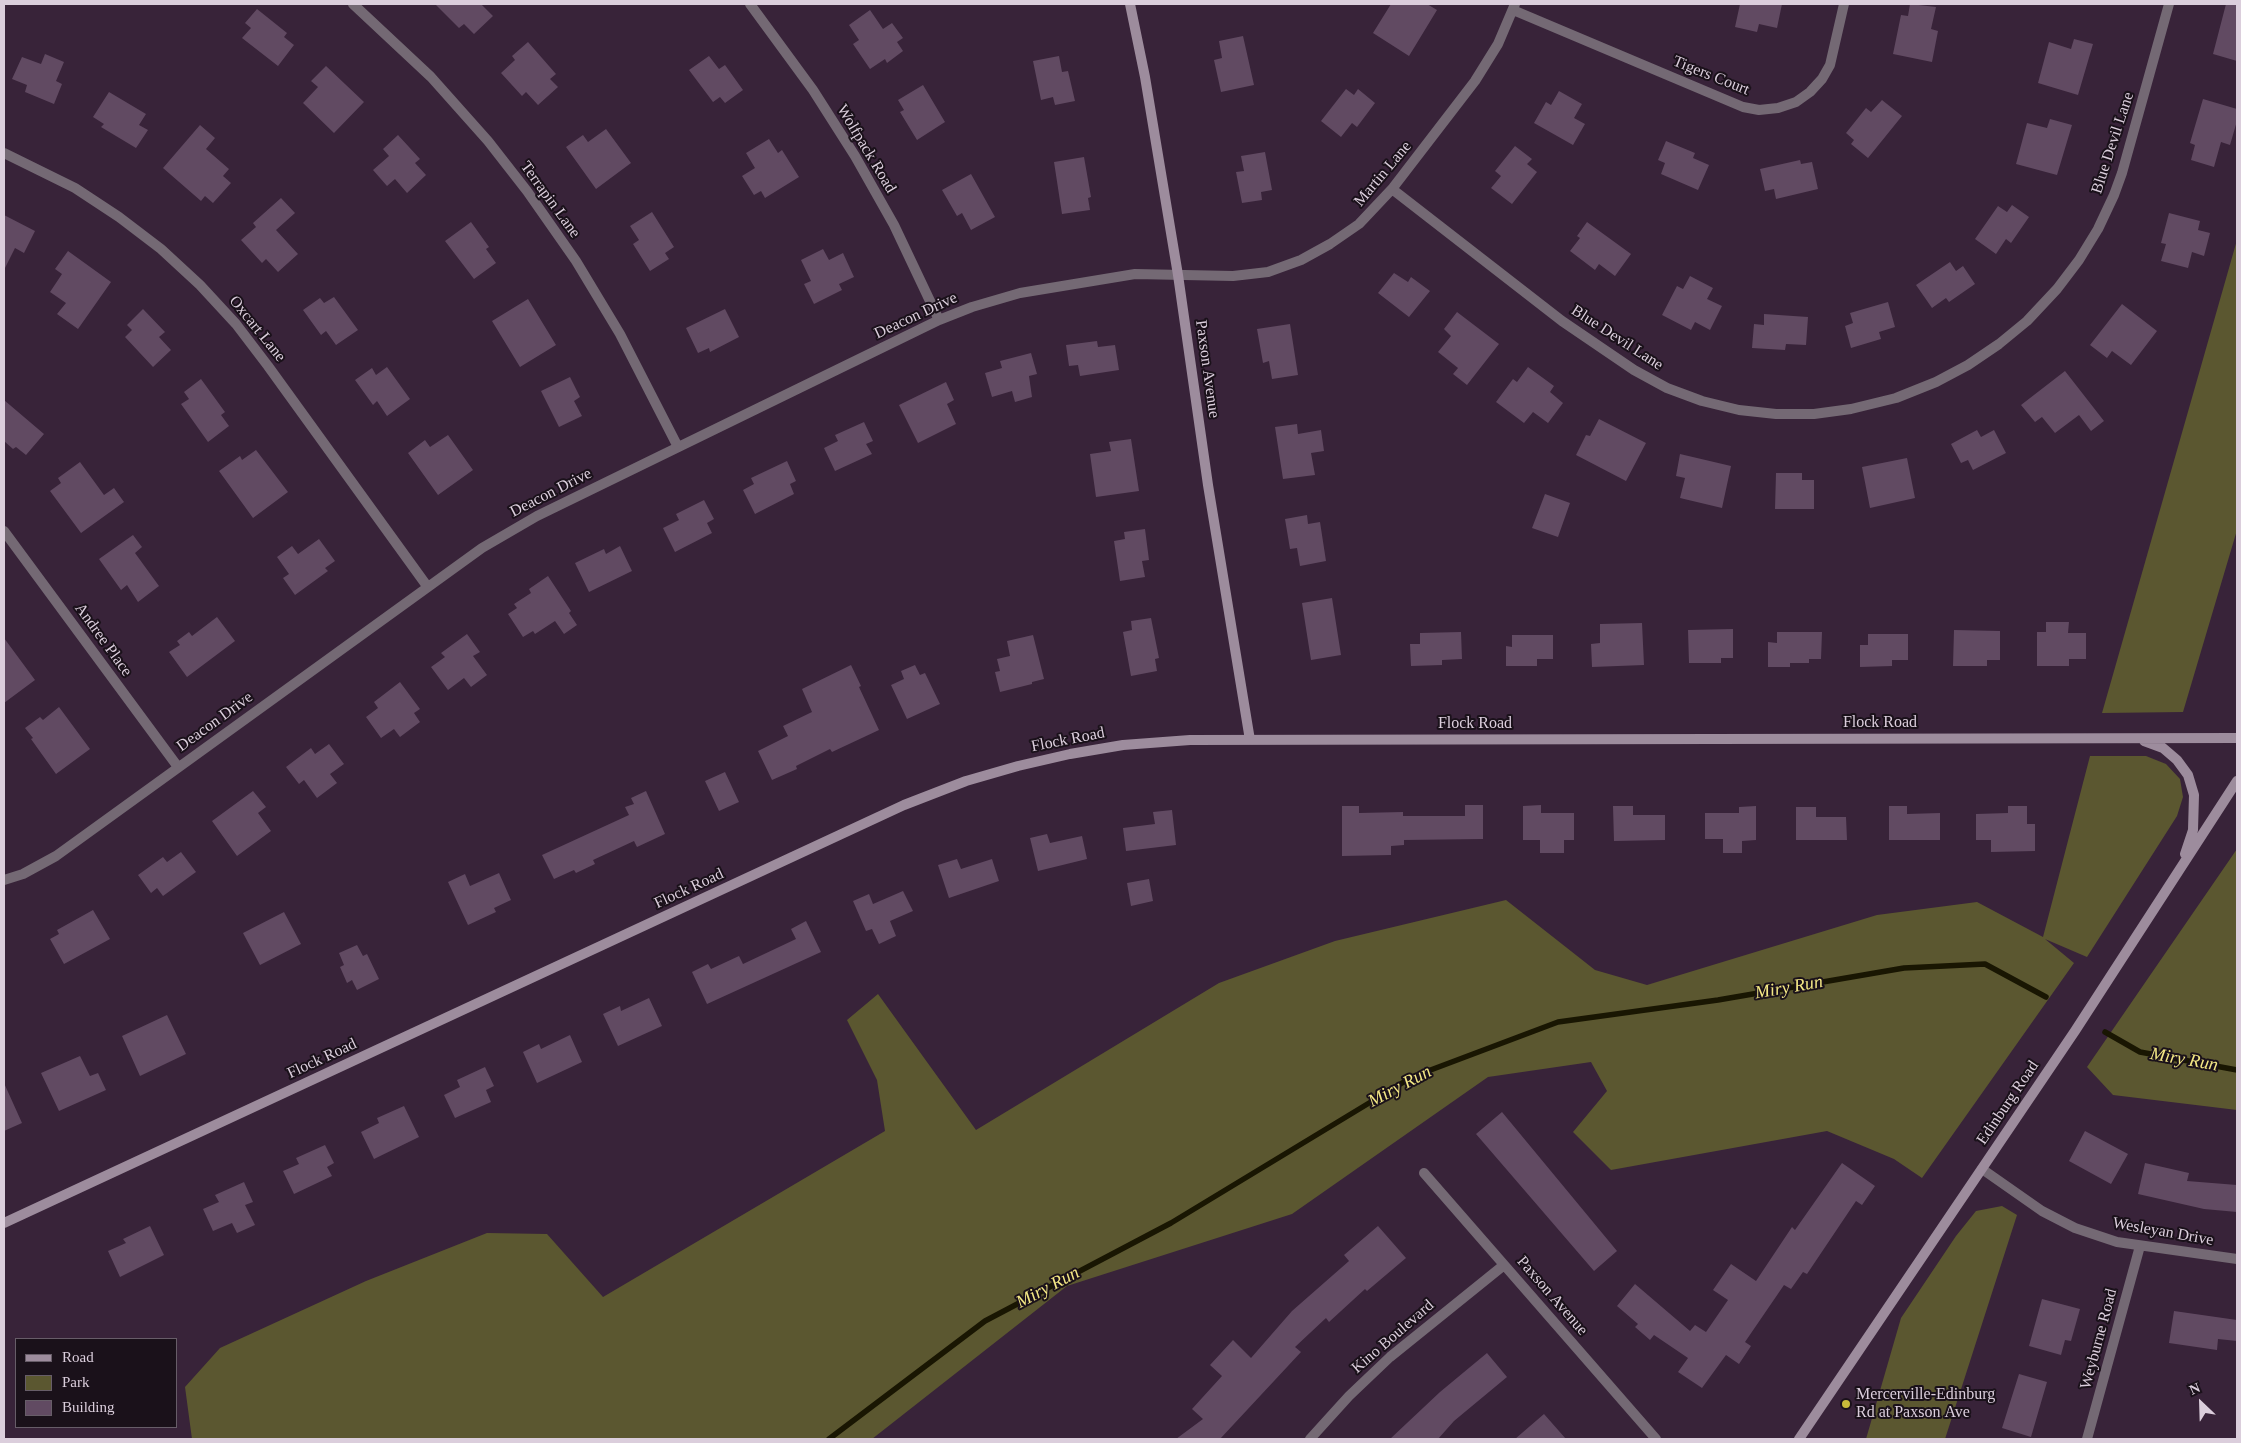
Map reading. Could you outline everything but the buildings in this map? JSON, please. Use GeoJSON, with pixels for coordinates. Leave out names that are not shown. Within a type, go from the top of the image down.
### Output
{"type":"FeatureCollection","features":[{"type":"Feature","properties":{"kind":"main road","name":"Paxson Avenue"},"geometry":{"type":"LineString","coordinates":[[1130,4],[1145,77],[1178,274],[1208,485],[1250,740]]}},
{"type":"Feature","properties":{"kind":"main road","name":"Flock Road"},"geometry":{"type":"LineString","coordinates":[[4,1223],[895,810],[957,784],[1018,766],[1070,754],[1123,745],[1190,740],[2237,738]]}},
{"type":"Feature","properties":{"kind":"main road"},"geometry":{"type":"LineString","coordinates":[[2138,739],[2163,748],[2177,760],[2188,775],[2194,795],[2193,830],[2181,866]]}},
{"type":"Feature","properties":{"kind":"main road","name":"Edinburg Road"},"geometry":{"type":"LineString","coordinates":[[1799,1439],[2080,1022],[2237,781]]}},
{"type":"Feature","properties":{"kind":"street","name":"Terrapin Lane"},"geometry":{"type":"LineString","coordinates":[[353,4],[431,77],[488,141],[527,191],[576,261],[620,334],[678,447]]}},
{"type":"Feature","properties":{"kind":"street","name":"Wolfpack Road"},"geometry":{"type":"LineString","coordinates":[[750,4],[813,90],[855,156],[894,225],[939,320]]}},
{"type":"Feature","properties":{"kind":"street","name":"Tigers Court"},"geometry":{"type":"LineString","coordinates":[[1514,7],[1743,107],[1759,110],[1778,108],[1796,102],[1810,92],[1822,79],[1832,58],[1844,4]]}},
{"type":"Feature","properties":{"kind":"street","name":"Blue Devil Lane"},"geometry":{"type":"LineString","coordinates":[[1392,190],[1562,321],[1634,370],[1667,388],[1702,401],[1748,411],[1776,414],[1814,414],[1851,410],[1896,398],[1936,382],[1968,365],[1999,344],[2027,321],[2057,290],[2079,260],[2098,229],[2114,195],[2122,173],[2169,4]]}},
{"type":"Feature","properties":{"kind":"street","name":"Martin Lane"},"geometry":{"type":"LineString","coordinates":[[1178,274],[1242,275],[1268,272],[1300,260],[1330,244],[1358,224],[1392,190],[1475,81],[1498,44],[1514,7]]}},
{"type":"Feature","properties":{"kind":"street","name":"Oxcart Lane"},"geometry":{"type":"LineString","coordinates":[[4,153],[75,188],[120,217],[161,249],[200,285],[236,324],[427,586]]}},
{"type":"Feature","properties":{"kind":"street","name":"Deacon Drive"},"geometry":{"type":"LineString","coordinates":[[4,880],[23,874],[56,856],[427,586],[482,548],[537,516],[939,320],[972,307],[1020,293],[1134,274],[1178,274]]}},
{"type":"Feature","properties":{"kind":"street","name":"Andree Place"},"geometry":{"type":"LineString","coordinates":[[4,531],[178,768]]}},
{"type":"Feature","properties":{"kind":"street","name":"Wesleyan Drive"},"geometry":{"type":"LineString","coordinates":[[1982,1169],[2042,1211],[2075,1228],[2117,1242],[2237,1259]]}},
{"type":"Feature","properties":{"kind":"street","name":"Paxson Avenue"},"geometry":{"type":"LineString","coordinates":[[1424,1173],[1656,1439]]}},
{"type":"Feature","properties":{"kind":"street","name":"Weyburne Road"},"geometry":{"type":"LineString","coordinates":[[2087,1439],[2140,1246]]}},
{"type":"Feature","properties":{"kind":"street","name":"Kino Boulevard"},"geometry":{"type":"LineString","coordinates":[[1310,1439],[1349,1396],[1390,1357],[1504,1265]]}},
{"type":"Feature","properties":{"kind":"green space"},"geometry":{"type":"Polygon","coordinates":[[[2237,240],[2237,530],[2183,712],[2102,713],[2237,240]]]}},
{"type":"Feature","properties":{"kind":"green space"},"geometry":{"type":"Polygon","coordinates":[[[2090,756],[2146,756],[2166,764],[2180,779],[2183,797],[2177,816],[2087,957],[2045,939],[2074,963],[1922,1178],[1894,1159],[1827,1131],[1611,1170],[1573,1132],[1607,1091],[1591,1062],[1488,1077],[1292,1214],[1067,1286],[872,1439],[192,1439],[185,1387],[220,1348],[366,1281],[487,1233],[547,1234],[603,1297],[885,1131],[877,1080],[847,1020],[878,994],[976,1130],[1219,983],[1335,941],[1506,900],[1595,970],[1647,985],[1877,915],[1977,902],[2043,937],[2090,756]]]}},
{"type":"Feature","properties":{"kind":"green space"},"geometry":{"type":"Polygon","coordinates":[[[2237,849],[2237,1110],[2113,1095],[2087,1067],[2237,849]]]}},
{"type":"Feature","properties":{"kind":"green space"},"geometry":{"type":"Polygon","coordinates":[[[2002,1206],[2017,1215],[1945,1439],[1866,1439],[1901,1318],[1956,1236],[1976,1211],[2002,1206]]]}},
{"type":"Feature","properties":{"kind":"waterway","name":"Miry Run"},"geometry":{"type":"LineString","coordinates":[[829,1439],[985,1321],[1171,1223],[1412,1077],[1558,1022],[1718,1000],[1904,968],[1985,964],[2046,997]]}},
{"type":"Feature","properties":{"kind":"waterway","name":"Miry Run"},"geometry":{"type":"LineString","coordinates":[[2105,1032],[2140,1052],[2237,1070]]}},
{"type":"Feature","properties":{"kind":"place","name":"Mercerville-Edinburg Rd at Paxson Ave"},"geometry":{"type":"Point","coordinates":[1846,1404]}}]}
